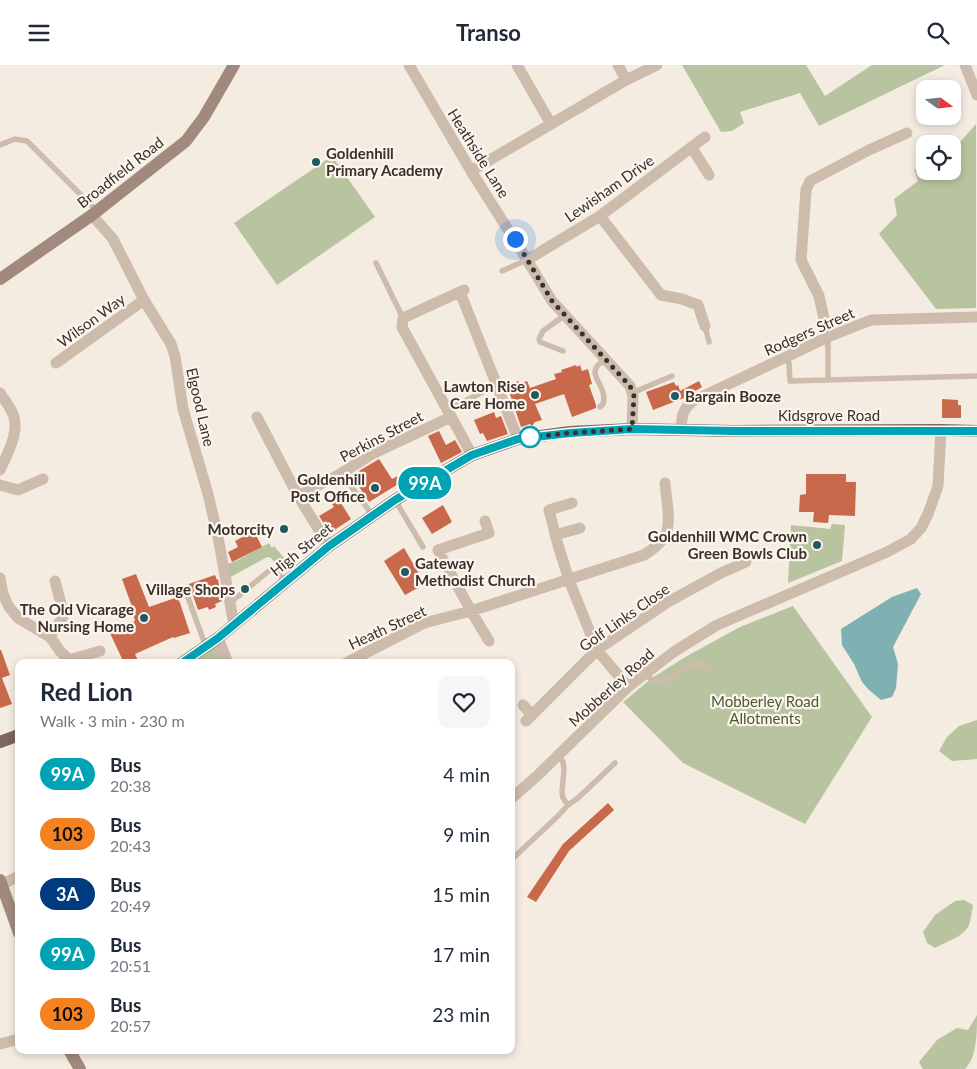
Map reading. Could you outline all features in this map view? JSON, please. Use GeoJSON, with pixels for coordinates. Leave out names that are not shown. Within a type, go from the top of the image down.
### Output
{"type":"FeatureCollection","features":[{"type":"Feature","properties":{"kind":"main road","name":"High Street"},"geometry":{"type":"LineString","coordinates":[[188,659],[218,638],[329,546],[395,500],[472,455],[518,439],[632,429],[680,429]]}},
{"type":"Feature","properties":{"kind":"main road","name":"Kidsgrove Road"},"geometry":{"type":"LineString","coordinates":[[680,429],[733,431],[977,431]]}},
{"type":"Feature","properties":{"kind":"main road"},"geometry":{"type":"LineString","coordinates":[[0,742],[15,736]]}},
{"type":"Feature","properties":{"kind":"street","name":"Broadfield Road"},"geometry":{"type":"LineString","coordinates":[[1,278],[94,213],[186,141],[204,117],[234,65]]}},
{"type":"Feature","properties":{"kind":"street","name":"Heathside Lane"},"geometry":{"type":"LineString","coordinates":[[409,65],[471,171],[552,301],[630,386],[632,393]]}},
{"type":"Feature","properties":{"kind":"street"},"geometry":{"type":"LineString","coordinates":[[517,65],[551,124]]}},
{"type":"Feature","properties":{"kind":"street"},"geometry":{"type":"LineString","coordinates":[[618,65],[626,80]]}},
{"type":"Feature","properties":{"kind":"street"},"geometry":{"type":"LineString","coordinates":[[471,171],[626,80],[657,65]]}},
{"type":"Feature","properties":{"kind":"street"},"geometry":{"type":"LineString","coordinates":[[965,65],[977,95]]}},
{"type":"Feature","properties":{"kind":"street"},"geometry":{"type":"LineString","coordinates":[[828,337],[819,295],[801,260],[806,190],[810,181],[907,133]]}},
{"type":"Feature","properties":{"kind":"street","name":"Lewisham Drive"},"geometry":{"type":"LineString","coordinates":[[527,260],[600,216],[705,137]]}},
{"type":"Feature","properties":{"kind":"street"},"geometry":{"type":"LineString","coordinates":[[692,148],[710,175]]}},
{"type":"Feature","properties":{"kind":"street","name":"Elgood Lane"},"geometry":{"type":"LineString","coordinates":[[94,213],[114,239],[144,301],[172,344],[183,409],[208,494],[218,537],[234,625]]}},
{"type":"Feature","properties":{"kind":"street"},"geometry":{"type":"LineString","coordinates":[[600,216],[661,295],[701,303],[705,326]]}},
{"type":"Feature","properties":{"kind":"street"},"geometry":{"type":"LineString","coordinates":[[472,455],[402,327],[402,318],[462,291],[518,439]]}},
{"type":"Feature","properties":{"kind":"street","name":"Wilson Way"},"geometry":{"type":"LineString","coordinates":[[56,363],[144,301]]}},
{"type":"Feature","properties":{"kind":"street","name":"Rodgers Street"},"geometry":{"type":"LineString","coordinates":[[680,429],[682,414],[693,401],[828,337],[872,320],[977,317]]}},
{"type":"Feature","properties":{"kind":"street"},"geometry":{"type":"LineString","coordinates":[[0,393],[12,411],[15,425],[14,437],[0,470]]}},
{"type":"Feature","properties":{"kind":"street"},"geometry":{"type":"LineString","coordinates":[[632,393],[634,396],[632,429]]}},
{"type":"Feature","properties":{"kind":"street","name":"Perkins Street"},"geometry":{"type":"LineString","coordinates":[[298,496],[449,413]]}},
{"type":"Feature","properties":{"kind":"street"},"geometry":{"type":"LineString","coordinates":[[257,417],[298,496],[329,546]]}},
{"type":"Feature","properties":{"kind":"street","name":"Mobberley Road"},"geometry":{"type":"LineString","coordinates":[[515,795],[628,687],[675,651],[717,625],[887,552],[911,539],[921,528],[938,486],[941,430]]}},
{"type":"Feature","properties":{"kind":"street"},"geometry":{"type":"LineString","coordinates":[[0,485],[18,489],[43,479]]}},
{"type":"Feature","properties":{"kind":"street","name":"Heath Street"},"geometry":{"type":"LineString","coordinates":[[354,659],[424,623],[471,611],[644,555],[656,547],[665,535],[668,521],[665,483]]}},
{"type":"Feature","properties":{"kind":"street"},"geometry":{"type":"LineString","coordinates":[[572,503],[548,505],[555,535],[569,580],[597,650],[628,687]]}},
{"type":"Feature","properties":{"kind":"street"},"geometry":{"type":"LineString","coordinates":[[485,521],[490,533],[438,550],[455,588],[489,641]]}},
{"type":"Feature","properties":{"kind":"street"},"geometry":{"type":"LineString","coordinates":[[555,535],[580,528]]}},
{"type":"Feature","properties":{"kind":"street"},"geometry":{"type":"LineString","coordinates":[[729,556],[734,567]]}},
{"type":"Feature","properties":{"kind":"street","name":"Golf Links Close"},"geometry":{"type":"LineString","coordinates":[[523,705],[529,718],[597,650],[668,602],[721,573],[746,562]]}},
{"type":"Feature","properties":{"kind":"street"},"geometry":{"type":"LineString","coordinates":[[0,578],[3,594],[9,607],[18,617],[50,637],[68,659]]}},
{"type":"Feature","properties":{"kind":"street"},"geometry":{"type":"LineString","coordinates":[[50,637],[64,615],[55,581]]}},
{"type":"Feature","properties":{"kind":"street"},"geometry":{"type":"LineString","coordinates":[[218,638],[226,659]]}},
{"type":"Feature","properties":{"kind":"street"},"geometry":{"type":"LineString","coordinates":[[72,659],[100,651]]}},
{"type":"Feature","properties":{"kind":"street"},"geometry":{"type":"LineString","coordinates":[[15,878],[1,883],[15,922]]}},
{"type":"Feature","properties":{"kind":"street"},"geometry":{"type":"LineString","coordinates":[[0,1044],[15,1040]]}},
{"type":"Feature","properties":{"kind":"street"},"geometry":{"type":"LineString","coordinates":[[71,1054],[80,1069]]}},
{"type":"Feature","properties":{"kind":"lane"},"geometry":{"type":"LineString","coordinates":[[0,145],[15,139],[27,141],[94,213]]}},
{"type":"Feature","properties":{"kind":"lane"},"geometry":{"type":"LineString","coordinates":[[502,271],[527,260]]}},
{"type":"Feature","properties":{"kind":"lane"},"geometry":{"type":"LineString","coordinates":[[376,263],[402,318]]}},
{"type":"Feature","properties":{"kind":"lane"},"geometry":{"type":"LineString","coordinates":[[563,351],[540,342],[538,339],[542,331],[565,315]]}},
{"type":"Feature","properties":{"kind":"lane"},"geometry":{"type":"LineString","coordinates":[[705,326],[709,342]]}},
{"type":"Feature","properties":{"kind":"lane"},"geometry":{"type":"LineString","coordinates":[[828,337],[828,379]]}},
{"type":"Feature","properties":{"kind":"lane"},"geometry":{"type":"LineString","coordinates":[[787,357],[790,381],[977,376]]}},
{"type":"Feature","properties":{"kind":"lane"},"geometry":{"type":"LineString","coordinates":[[600,407],[603,404],[604,393],[595,370],[599,363],[606,359]]}},
{"type":"Feature","properties":{"kind":"lane"},"geometry":{"type":"LineString","coordinates":[[632,393],[672,375]]}},
{"type":"Feature","properties":{"kind":"lane"},"geometry":{"type":"LineString","coordinates":[[449,413],[496,385]]}},
{"type":"Feature","properties":{"kind":"lane"},"geometry":{"type":"LineString","coordinates":[[351,486],[373,516]]}},
{"type":"Feature","properties":{"kind":"lane"},"geometry":{"type":"LineString","coordinates":[[395,500],[423,547]]}},
{"type":"Feature","properties":{"kind":"lane"},"geometry":{"type":"LineString","coordinates":[[230,603],[270,570],[279,573],[285,583]]}},
{"type":"Feature","properties":{"kind":"lane"},"geometry":{"type":"LineString","coordinates":[[186,592],[206,647]]}},
{"type":"Feature","properties":{"kind":"lane"},"geometry":{"type":"LineString","coordinates":[[646,673],[651,679],[660,682],[689,667],[701,664],[708,667]]}},
{"type":"Feature","properties":{"kind":"lane"},"geometry":{"type":"LineString","coordinates":[[558,755],[563,762],[562,792],[568,805]]}},
{"type":"Feature","properties":{"kind":"lane"},"geometry":{"type":"LineString","coordinates":[[515,856],[615,763]]}},
{"type":"Feature","properties":{"kind":"green space"},"geometry":{"type":"Polygon","coordinates":[[[682,65],[806,65],[825,96],[872,65],[945,65],[819,126],[800,93],[740,112],[744,123],[732,131],[721,132],[682,65]]]}},
{"type":"Feature","properties":{"kind":"green space"},"geometry":{"type":"Polygon","coordinates":[[[976,124],[976,308],[936,309],[879,234],[897,215],[894,199],[918,180],[961,180],[961,141],[976,124]]]}},
{"type":"Feature","properties":{"kind":"green space"},"geometry":{"type":"Polygon","coordinates":[[[332,156],[375,217],[277,285],[234,223],[332,156]]]}},
{"type":"Feature","properties":{"kind":"green space","name":"Goldenhill WMC Crown Green Bowls Club"},"geometry":{"type":"Polygon","coordinates":[[[832,524],[845,525],[842,561],[788,583],[791,525],[830,529],[832,524]]]}},
{"type":"Feature","properties":{"kind":"green space"},"geometry":{"type":"Polygon","coordinates":[[[269,543],[272,548],[274,546],[289,564],[279,573],[281,571],[271,558],[267,557],[229,578],[227,564],[269,543]]]}},
{"type":"Feature","properties":{"kind":"green space","name":"Mobberley Road Allotments"},"geometry":{"type":"Polygon","coordinates":[[[793,606],[872,717],[805,824],[683,763],[623,702],[652,678],[687,656],[740,627],[793,606]]]}},
{"type":"Feature","properties":{"kind":"green space"},"geometry":{"type":"Polygon","coordinates":[[[220,642],[226,659],[193,659],[220,642]]]}},
{"type":"Feature","properties":{"kind":"green space"},"geometry":{"type":"Polygon","coordinates":[[[977,720],[977,759],[952,761],[939,751],[947,737],[959,726],[977,720]]]}},
{"type":"Feature","properties":{"kind":"green space"},"geometry":{"type":"Polygon","coordinates":[[[964,900],[973,905],[967,929],[959,936],[935,948],[927,943],[923,932],[935,915],[955,901],[964,900]]]}},
{"type":"Feature","properties":{"kind":"green space"},"geometry":{"type":"Polygon","coordinates":[[[977,1015],[974,1052],[965,1069],[923,1069],[919,1062],[937,1040],[957,1028],[968,1030],[977,1015]]]}},
{"type":"Feature","properties":{"kind":"water"},"geometry":{"type":"Polygon","coordinates":[[[917,588],[921,594],[893,647],[898,664],[896,688],[892,697],[881,700],[862,682],[854,664],[842,645],[841,629],[892,597],[917,588]]]}},
{"type":"Feature","properties":{"kind":"building","name":"Lawton Rise Care Home"},"geometry":{"type":"Polygon","coordinates":[[[576,365],[577,367],[580,365],[582,371],[588,369],[592,384],[589,385],[596,408],[572,417],[564,394],[535,404],[542,420],[535,422],[532,426],[530,424],[521,427],[508,388],[514,386],[517,381],[522,383],[527,381],[530,388],[556,379],[554,374],[576,365]]]}},
{"type":"Feature","properties":{"kind":"building"},"geometry":{"type":"Polygon","coordinates":[[[699,381],[702,387],[684,398],[653,410],[646,392],[674,382],[676,386],[678,385],[680,391],[699,381]]]}},
{"type":"Feature","properties":{"kind":"building"},"geometry":{"type":"Polygon","coordinates":[[[942,399],[958,400],[958,405],[961,405],[961,418],[942,418],[942,399]]]}},
{"type":"Feature","properties":{"kind":"building"},"geometry":{"type":"Polygon","coordinates":[[[494,412],[496,418],[501,416],[508,434],[487,441],[483,433],[480,434],[474,420],[494,412]]]}},
{"type":"Feature","properties":{"kind":"building"},"geometry":{"type":"Polygon","coordinates":[[[439,431],[446,445],[455,440],[462,452],[441,463],[428,436],[439,431]]]}},
{"type":"Feature","properties":{"kind":"building"},"geometry":{"type":"Polygon","coordinates":[[[379,459],[392,479],[410,470],[412,475],[406,479],[409,483],[402,486],[400,483],[369,502],[356,482],[363,477],[359,471],[379,459]]]}},
{"type":"Feature","properties":{"kind":"building"},"geometry":{"type":"Polygon","coordinates":[[[806,474],[846,474],[846,482],[856,482],[855,516],[829,515],[828,523],[813,522],[814,512],[799,512],[800,495],[806,494],[806,474]]]}},
{"type":"Feature","properties":{"kind":"building"},"geometry":{"type":"Polygon","coordinates":[[[339,500],[351,519],[330,533],[319,516],[334,507],[332,504],[339,500]]]}},
{"type":"Feature","properties":{"kind":"building"},"geometry":{"type":"Polygon","coordinates":[[[443,505],[452,522],[432,534],[422,518],[443,505]]]}},
{"type":"Feature","properties":{"kind":"building"},"geometry":{"type":"Polygon","coordinates":[[[254,531],[262,547],[232,562],[228,552],[238,547],[235,541],[254,531]]]}},
{"type":"Feature","properties":{"kind":"building","name":"Gateway Methodist Church"},"geometry":{"type":"Polygon","coordinates":[[[404,548],[425,584],[405,595],[384,561],[404,548]]]}},
{"type":"Feature","properties":{"kind":"building"},"geometry":{"type":"Polygon","coordinates":[[[136,574],[149,607],[178,597],[190,633],[173,637],[135,654],[137,659],[122,659],[110,633],[122,626],[126,633],[135,620],[133,615],[135,615],[122,579],[136,574]]]}},
{"type":"Feature","properties":{"kind":"building"},"geometry":{"type":"Polygon","coordinates":[[[215,575],[218,579],[222,601],[215,604],[216,607],[209,610],[208,607],[198,610],[189,584],[215,575]]]}},
{"type":"Feature","properties":{"kind":"building"},"geometry":{"type":"Polygon","coordinates":[[[0,650],[10,675],[2,678],[12,704],[0,708],[0,650]]]}},
{"type":"Feature","properties":{"kind":"building"},"geometry":{"type":"Polygon","coordinates":[[[608,803],[614,810],[569,851],[536,902],[527,897],[563,844],[608,803]]]}},
{"type":"Feature","properties":{"kind":"bus line","name":"99A"},"geometry":{"type":"LineString","coordinates":[[188,659],[218,638],[329,546],[395,500],[472,455],[518,439],[632,429],[977,431]]}},
{"type":"Feature","properties":{"kind":"place","name":"Goldenhill Primary Academy"},"geometry":{"type":"Point","coordinates":[316,162]}},
{"type":"Feature","properties":{"kind":"place","name":"Lawton Rise Care Home"},"geometry":{"type":"Point","coordinates":[535,395]}},
{"type":"Feature","properties":{"kind":"place","name":"Bargain Booze"},"geometry":{"type":"Point","coordinates":[675,396]}},
{"type":"Feature","properties":{"kind":"place","name":"Goldenhill Post Office"},"geometry":{"type":"Point","coordinates":[375,488]}},
{"type":"Feature","properties":{"kind":"place","name":"Motorcity"},"geometry":{"type":"Point","coordinates":[284,529]}},
{"type":"Feature","properties":{"kind":"place","name":"Goldenhill WMC Crown Green Bowls Club"},"geometry":{"type":"Point","coordinates":[817,545]}},
{"type":"Feature","properties":{"kind":"place","name":"Gateway Methodist Church"},"geometry":{"type":"Point","coordinates":[405,572]}},
{"type":"Feature","properties":{"kind":"place","name":"Village Shops"},"geometry":{"type":"Point","coordinates":[245,589]}},
{"type":"Feature","properties":{"kind":"place","name":"The Old Vicarage Nursing Home"},"geometry":{"type":"Point","coordinates":[144,618]}},
{"type":"Feature","properties":{"kind":"route"},"geometry":{"type":"LineString","coordinates":[[515,239],[552,301],[630,386],[634,396],[632,429],[530,437]]}}]}
